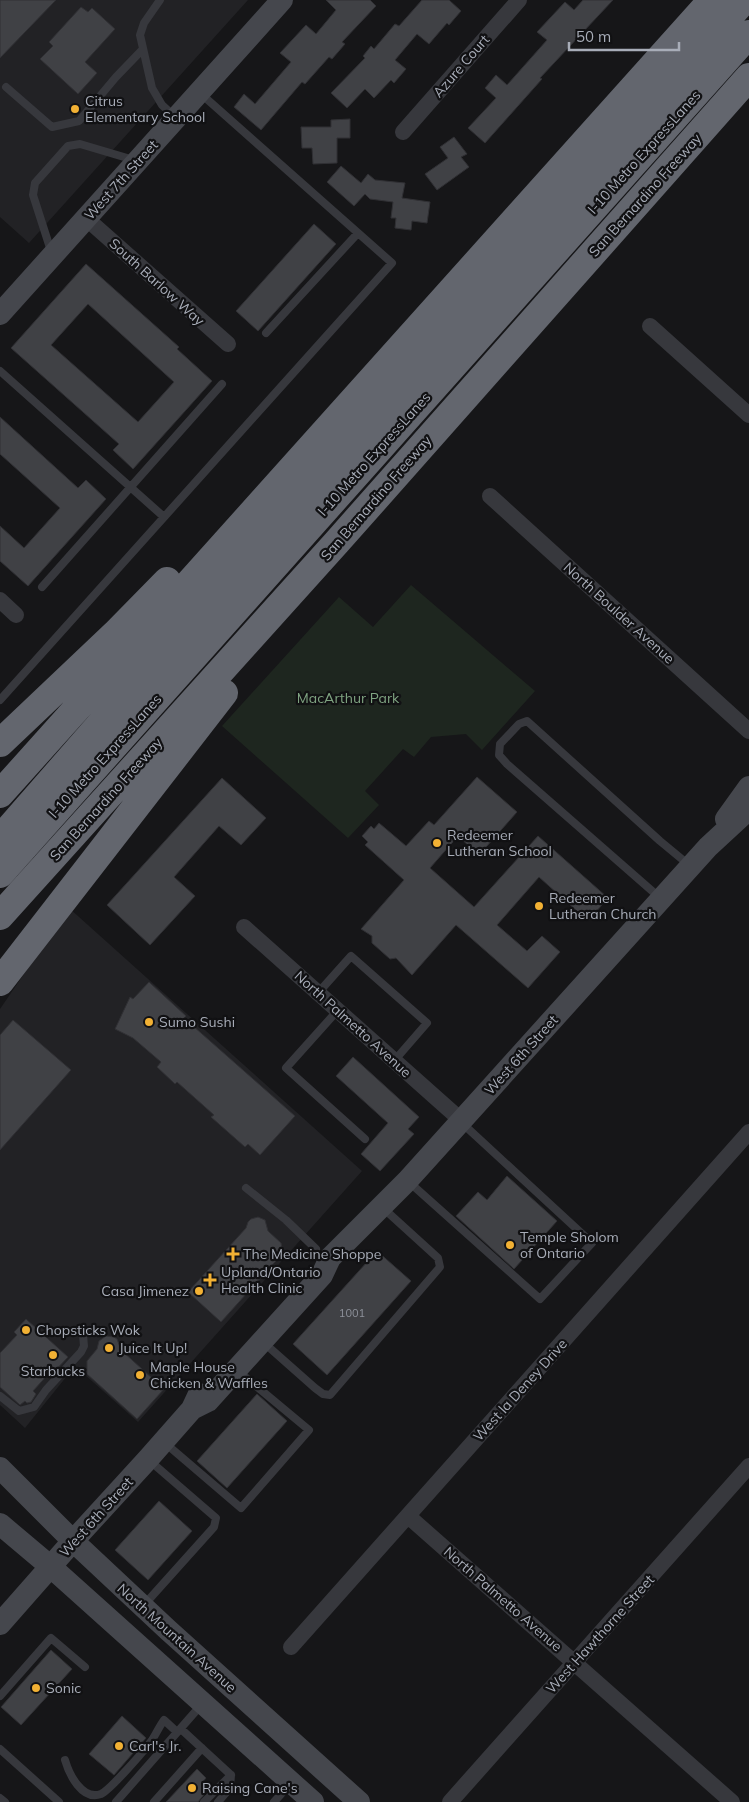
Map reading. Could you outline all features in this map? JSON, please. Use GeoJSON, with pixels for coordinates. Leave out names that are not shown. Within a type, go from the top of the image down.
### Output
{"type":"FeatureCollection","features":[{"type":"Feature","properties":{"kind":"highway"},"geometry":{"type":"LineString","coordinates":[[0,794],[712,0]]}},
{"type":"Feature","properties":{"kind":"highway","name":"I-10 Metro ExpressLanes"},"geometry":{"type":"LineString","coordinates":[[0,839],[187,625],[744,0]]}},
{"type":"Feature","properties":{"kind":"highway","name":"I-10 Metro ExpressLanes"},"geometry":{"type":"LineString","coordinates":[[0,874],[749,34]]}},
{"type":"Feature","properties":{"kind":"highway","name":"San Bernardino Freeway"},"geometry":{"type":"LineString","coordinates":[[0,916],[337,542],[749,77]]}},
{"type":"Feature","properties":{"kind":"highway"},"geometry":{"type":"LineString","coordinates":[[0,743],[116,634],[186,562],[308,428],[361,393]]}},
{"type":"Feature","properties":{"kind":"highway"},"geometry":{"type":"LineString","coordinates":[[0,982],[224,694],[322,583],[337,542]]}},
{"type":"Feature","properties":{"kind":"highway"},"geometry":{"type":"LineString","coordinates":[[43,745],[187,625]]}},
{"type":"Feature","properties":{"kind":"highway"},"geometry":{"type":"LineString","coordinates":[[0,900],[161,694]]}},
{"type":"Feature","properties":{"kind":"street","name":"West 7th Street"},"geometry":{"type":"LineString","coordinates":[[0,314],[282,0]]}},
{"type":"Feature","properties":{"kind":"street","name":"Azure Court"},"geometry":{"type":"LineString","coordinates":[[403,132],[519,0]]}},
{"type":"Feature","properties":{"kind":"street","name":"South Barlow Way"},"geometry":{"type":"LineString","coordinates":[[87,219],[228,344]]}},
{"type":"Feature","properties":{"kind":"street"},"geometry":{"type":"LineString","coordinates":[[650,326],[749,415]]}},
{"type":"Feature","properties":{"kind":"street","name":"North Boulder Avenue"},"geometry":{"type":"LineString","coordinates":[[490,496],[749,731]]}},
{"type":"Feature","properties":{"kind":"street"},"geometry":{"type":"LineString","coordinates":[[0,600],[16,615]]}},
{"type":"Feature","properties":{"kind":"street","name":"West 6th Street"},"geometry":{"type":"LineString","coordinates":[[708,847],[749,787]]}},
{"type":"Feature","properties":{"kind":"street","name":"West 6th Street"},"geometry":{"type":"LineString","coordinates":[[0,1624],[164,1442],[192,1408],[203,1385],[253,1333],[323,1254],[381,1207],[407,1181],[690,866],[749,809]]}},
{"type":"Feature","properties":{"kind":"street","name":"North Palmetto Avenue"},"geometry":{"type":"LineString","coordinates":[[244,927],[461,1122]]}},
{"type":"Feature","properties":{"kind":"street","name":"West la Deney Drive"},"geometry":{"type":"LineString","coordinates":[[291,1647],[749,1132]]}},
{"type":"Feature","properties":{"kind":"street","name":"West 6th Street"},"geometry":{"type":"LineString","coordinates":[[192,1408],[208,1401],[322,1275],[323,1254]]}},
{"type":"Feature","properties":{"kind":"street","name":"West Hawthorne Street"},"geometry":{"type":"LineString","coordinates":[[450,1802],[749,1466]]}},
{"type":"Feature","properties":{"kind":"street","name":"North Mountain Avenue"},"geometry":{"type":"LineString","coordinates":[[0,1468],[142,1606],[359,1802]]}},
{"type":"Feature","properties":{"kind":"street","name":"North Palmetto Avenue"},"geometry":{"type":"LineString","coordinates":[[408,1516],[732,1802]]}},
{"type":"Feature","properties":{"kind":"street"},"geometry":{"type":"LineString","coordinates":[[0,1524],[51,1567],[313,1802]]}},
{"type":"Feature","properties":{"kind":"lane"},"geometry":{"type":"LineString","coordinates":[[160,0],[144,23],[140,36],[152,88],[162,105],[177,118]]}},
{"type":"Feature","properties":{"kind":"lane"},"geometry":{"type":"LineString","coordinates":[[6,87],[52,127],[79,120],[143,49]]}},
{"type":"Feature","properties":{"kind":"lane"},"geometry":{"type":"LineString","coordinates":[[0,700],[392,263],[199,93]]}},
{"type":"Feature","properties":{"kind":"lane"},"geometry":{"type":"LineString","coordinates":[[53,256],[33,195],[35,183],[68,146],[80,144],[138,161]]}},
{"type":"Feature","properties":{"kind":"lane"},"geometry":{"type":"LineString","coordinates":[[266,333],[358,233]]}},
{"type":"Feature","properties":{"kind":"lane"},"geometry":{"type":"LineString","coordinates":[[0,371],[164,517]]}},
{"type":"Feature","properties":{"kind":"lane"},"geometry":{"type":"LineString","coordinates":[[42,587],[222,384]]}},
{"type":"Feature","properties":{"kind":"lane"},"geometry":{"type":"LineString","coordinates":[[661,899],[507,764],[499,755],[500,744],[519,724],[527,721],[690,866]]}},
{"type":"Feature","properties":{"kind":"lane"},"geometry":{"type":"LineString","coordinates":[[318,993],[351,956],[427,1022],[394,1061]]}},
{"type":"Feature","properties":{"kind":"lane"},"geometry":{"type":"LineString","coordinates":[[338,1010],[286,1068],[365,1139]]}},
{"type":"Feature","properties":{"kind":"lane"},"geometry":{"type":"LineString","coordinates":[[407,1181],[540,1299],[592,1243],[461,1122]]}},
{"type":"Feature","properties":{"kind":"lane"},"geometry":{"type":"LineString","coordinates":[[246,1188],[286,1220],[323,1254]]}},
{"type":"Feature","properties":{"kind":"lane"},"geometry":{"type":"LineString","coordinates":[[262,1341],[315,1388],[323,1394],[330,1395],[440,1268],[438,1258],[381,1207]]}},
{"type":"Feature","properties":{"kind":"lane"},"geometry":{"type":"LineString","coordinates":[[0,1396],[19,1411],[34,1408],[46,1390],[81,1352],[84,1346],[83,1335]]}},
{"type":"Feature","properties":{"kind":"lane"},"geometry":{"type":"LineString","coordinates":[[164,1442],[240,1508],[309,1430],[236,1370]]}},
{"type":"Feature","properties":{"kind":"lane"},"geometry":{"type":"LineString","coordinates":[[142,1606],[214,1527],[216,1518],[148,1460]]}},
{"type":"Feature","properties":{"kind":"lane"},"geometry":{"type":"LineString","coordinates":[[0,1696],[52,1638],[85,1667]]}},
{"type":"Feature","properties":{"kind":"lane"},"geometry":{"type":"LineString","coordinates":[[116,1802],[203,1703]]}},
{"type":"Feature","properties":{"kind":"lane"},"geometry":{"type":"LineString","coordinates":[[65,1760],[68,1774],[83,1791],[101,1794],[153,1739],[157,1729],[164,1720],[202,1748],[231,1775]]}},
{"type":"Feature","properties":{"kind":"lane"},"geometry":{"type":"LineString","coordinates":[[154,1802],[202,1748]]}},
{"type":"Feature","properties":{"kind":"lane"},"geometry":{"type":"LineString","coordinates":[[0,1749],[58,1802]]}},
{"type":"Feature","properties":{"kind":"lane"},"geometry":{"type":"LineString","coordinates":[[204,1802],[231,1775]]}},
{"type":"Feature","properties":{"kind":"lane"},"geometry":{"type":"LineString","coordinates":[[218,1802],[230,1788],[231,1775]]}},
{"type":"Feature","properties":{"kind":"lane"},"geometry":{"type":"LineString","coordinates":[[274,1802],[291,1782]]}},
{"type":"Feature","properties":{"kind":"lane"},"geometry":{"type":"LineString","coordinates":[[0,1798],[5,1802]]}},
{"type":"Feature","properties":{"kind":"shaded area","name":"Citrus Elementary School"},"geometry":{"type":"Polygon","coordinates":[[[0,0],[248,0],[29,243],[0,217],[0,0]]]}},
{"type":"Feature","properties":{"kind":"shaded area"},"geometry":{"type":"Polygon","coordinates":[[[69,908],[362,1171],[138,1422],[75,1366],[25,1428],[0,1405],[0,1009],[69,908]]]}},
{"type":"Feature","properties":{"kind":"green space","name":"MacArthur Park"},"geometry":{"type":"Polygon","coordinates":[[[411,585],[535,691],[482,750],[466,734],[431,737],[414,757],[403,749],[365,791],[379,805],[348,838],[222,726],[339,597],[373,627],[411,585]]]}},
{"type":"Feature","properties":{"kind":"building"},"geometry":{"type":"Polygon","coordinates":[[[0,0],[56,0],[0,58],[0,0]]]}},
{"type":"Feature","properties":{"kind":"building"},"geometry":{"type":"Polygon","coordinates":[[[326,0],[370,0],[376,6],[342,42],[345,44],[332,59],[329,57],[305,84],[302,82],[261,130],[234,107],[244,94],[255,104],[291,62],[280,53],[306,25],[316,34],[336,10],[326,0]]]}},
{"type":"Feature","properties":{"kind":"building"},"geometry":{"type":"Polygon","coordinates":[[[422,0],[449,0],[461,11],[449,25],[447,23],[429,44],[417,34],[395,60],[406,69],[394,83],[391,80],[374,98],[365,89],[347,108],[331,93],[365,58],[363,56],[371,46],[374,49],[395,24],[399,26],[422,0]]]}},
{"type":"Feature","properties":{"kind":"building"},"geometry":{"type":"Polygon","coordinates":[[[583,0],[613,0],[540,78],[542,79],[485,143],[468,128],[496,98],[485,88],[496,75],[507,85],[547,40],[537,32],[565,2],[574,10],[583,0]]]}},
{"type":"Feature","properties":{"kind":"building"},"geometry":{"type":"Polygon","coordinates":[[[81,7],[88,12],[92,8],[115,29],[85,62],[97,73],[78,94],[40,59],[53,46],[49,42],[81,7]]]}},
{"type":"Feature","properties":{"kind":"building"},"geometry":{"type":"Polygon","coordinates":[[[350,119],[350,138],[337,138],[337,163],[313,164],[312,148],[302,148],[301,127],[331,127],[331,120],[350,119]]]}},
{"type":"Feature","properties":{"kind":"building"},"geometry":{"type":"Polygon","coordinates":[[[454,137],[467,154],[461,157],[469,167],[437,190],[425,174],[448,158],[440,147],[454,137]]]}},
{"type":"Feature","properties":{"kind":"building"},"geometry":{"type":"Polygon","coordinates":[[[341,166],[361,183],[368,174],[375,180],[405,183],[402,198],[430,202],[427,223],[412,221],[411,230],[395,228],[396,218],[391,218],[393,202],[370,199],[365,194],[354,206],[327,182],[341,166]]]}},
{"type":"Feature","properties":{"kind":"building"},"geometry":{"type":"Polygon","coordinates":[[[314,224],[336,244],[258,331],[236,311],[314,224]]]}},
{"type":"Feature","properties":{"kind":"building"},"geometry":{"type":"Polygon","coordinates":[[[86,264],[179,347],[177,349],[212,381],[133,469],[113,450],[119,444],[11,348],[86,264]],[[88,304],[51,345],[138,422],[174,382],[88,304]]]}},
{"type":"Feature","properties":{"kind":"building"},"geometry":{"type":"Polygon","coordinates":[[[0,417],[78,488],[86,480],[106,499],[28,586],[0,561],[0,526],[24,548],[60,508],[0,454],[0,417]]]}},
{"type":"Feature","properties":{"kind":"building"},"geometry":{"type":"Polygon","coordinates":[[[477,777],[517,812],[479,855],[458,836],[430,868],[474,907],[538,836],[608,898],[588,921],[539,877],[497,925],[527,951],[542,936],[560,952],[528,988],[456,925],[412,975],[396,958],[390,959],[372,943],[372,936],[361,929],[404,880],[365,845],[368,842],[362,836],[371,826],[374,829],[379,823],[406,846],[429,821],[434,825],[477,777]]]}},
{"type":"Feature","properties":{"kind":"building"},"geometry":{"type":"Polygon","coordinates":[[[222,778],[266,818],[241,845],[219,826],[174,877],[195,896],[150,945],[107,905],[222,778]]]}},
{"type":"Feature","properties":{"kind":"building"},"geometry":{"type":"Polygon","coordinates":[[[149,982],[186,1016],[184,1018],[295,1116],[260,1155],[248,1144],[245,1147],[211,1117],[214,1115],[177,1082],[175,1084],[157,1067],[161,1062],[133,1038],[115,1029],[130,997],[133,999],[149,982]]]}},
{"type":"Feature","properties":{"kind":"building"},"geometry":{"type":"Polygon","coordinates":[[[13,1020],[71,1070],[0,1150],[0,1035],[13,1020]]]}},
{"type":"Feature","properties":{"kind":"building"},"geometry":{"type":"Polygon","coordinates":[[[353,1057],[419,1117],[408,1129],[414,1134],[380,1171],[361,1154],[388,1123],[336,1076],[353,1057]]]}},
{"type":"Feature","properties":{"kind":"building","name":"Temple Sholom of Ontario"},"geometry":{"type":"Polygon","coordinates":[[[507,1176],[557,1221],[514,1269],[456,1216],[478,1192],[487,1200],[507,1176]]]}},
{"type":"Feature","properties":{"kind":"building"},"geometry":{"type":"Polygon","coordinates":[[[258,1217],[265,1220],[268,1231],[281,1243],[283,1253],[221,1322],[188,1292],[246,1228],[248,1222],[258,1217]]]}},
{"type":"Feature","properties":{"kind":"building"},"geometry":{"type":"Polygon","coordinates":[[[377,1251],[411,1281],[327,1375],[293,1344],[377,1251]]]}},
{"type":"Feature","properties":{"kind":"building"},"geometry":{"type":"Polygon","coordinates":[[[26,1319],[68,1357],[53,1373],[51,1371],[33,1391],[36,1394],[31,1402],[27,1403],[25,1401],[20,1405],[0,1387],[0,1353],[17,1335],[14,1332],[26,1319]]]}},
{"type":"Feature","properties":{"kind":"building"},"geometry":{"type":"Polygon","coordinates":[[[106,1336],[117,1339],[121,1350],[164,1389],[137,1419],[87,1374],[87,1361],[97,1349],[99,1341],[106,1336]]]}},
{"type":"Feature","properties":{"kind":"building"},"geometry":{"type":"Polygon","coordinates":[[[257,1394],[287,1421],[227,1488],[197,1461],[257,1394]]]}},
{"type":"Feature","properties":{"kind":"building"},"geometry":{"type":"Polygon","coordinates":[[[159,1501],[192,1531],[148,1580],[115,1550],[159,1501]]]}},
{"type":"Feature","properties":{"kind":"building","name":"Sonic"},"geometry":{"type":"Polygon","coordinates":[[[51,1650],[72,1669],[21,1725],[1,1707],[51,1650]]]}},
{"type":"Feature","properties":{"kind":"building","name":"Carl's Jr."},"geometry":{"type":"Polygon","coordinates":[[[122,1716],[146,1738],[114,1775],[89,1754],[122,1716]]]}},
{"type":"Feature","properties":{"kind":"building","name":"Raising Cane's"},"geometry":{"type":"Polygon","coordinates":[[[197,1769],[206,1778],[201,1784],[207,1791],[198,1802],[166,1802],[197,1769]]]}},
{"type":"Feature","properties":{"kind":"place","name":"Citrus Elementary School"},"geometry":{"type":"Point","coordinates":[75,109]}},
{"type":"Feature","properties":{"kind":"place","name":"Redeemer Lutheran School"},"geometry":{"type":"Point","coordinates":[437,843]}},
{"type":"Feature","properties":{"kind":"place","name":"Redeemer Lutheran Church"},"geometry":{"type":"Point","coordinates":[539,906]}},
{"type":"Feature","properties":{"kind":"place","name":"Sumo Sushi"},"geometry":{"type":"Point","coordinates":[149,1022]}},
{"type":"Feature","properties":{"kind":"place","name":"Temple Sholom of Ontario"},"geometry":{"type":"Point","coordinates":[510,1245]}},
{"type":"Feature","properties":{"kind":"place","name":"The Medicine Shoppe"},"geometry":{"type":"Point","coordinates":[233,1254]}},
{"type":"Feature","properties":{"kind":"place","name":"Upland/Ontario Health Clinic"},"geometry":{"type":"Point","coordinates":[210,1280]}},
{"type":"Feature","properties":{"kind":"place","name":"Casa Jimenez"},"geometry":{"type":"Point","coordinates":[199,1291]}},
{"type":"Feature","properties":{"kind":"place","name":"Chopsticks Wok"},"geometry":{"type":"Point","coordinates":[26,1330]}},
{"type":"Feature","properties":{"kind":"place","name":"Juice It Up!"},"geometry":{"type":"Point","coordinates":[109,1348]}},
{"type":"Feature","properties":{"kind":"place","name":"Starbucks"},"geometry":{"type":"Point","coordinates":[53,1355]}},
{"type":"Feature","properties":{"kind":"place","name":"Maple House Chicken & Waffles"},"geometry":{"type":"Point","coordinates":[140,1375]}},
{"type":"Feature","properties":{"kind":"place","name":"Sonic"},"geometry":{"type":"Point","coordinates":[36,1688]}},
{"type":"Feature","properties":{"kind":"place","name":"Carl's Jr."},"geometry":{"type":"Point","coordinates":[119,1746]}},
{"type":"Feature","properties":{"kind":"place","name":"Raising Cane's"},"geometry":{"type":"Point","coordinates":[192,1788]}}]}
